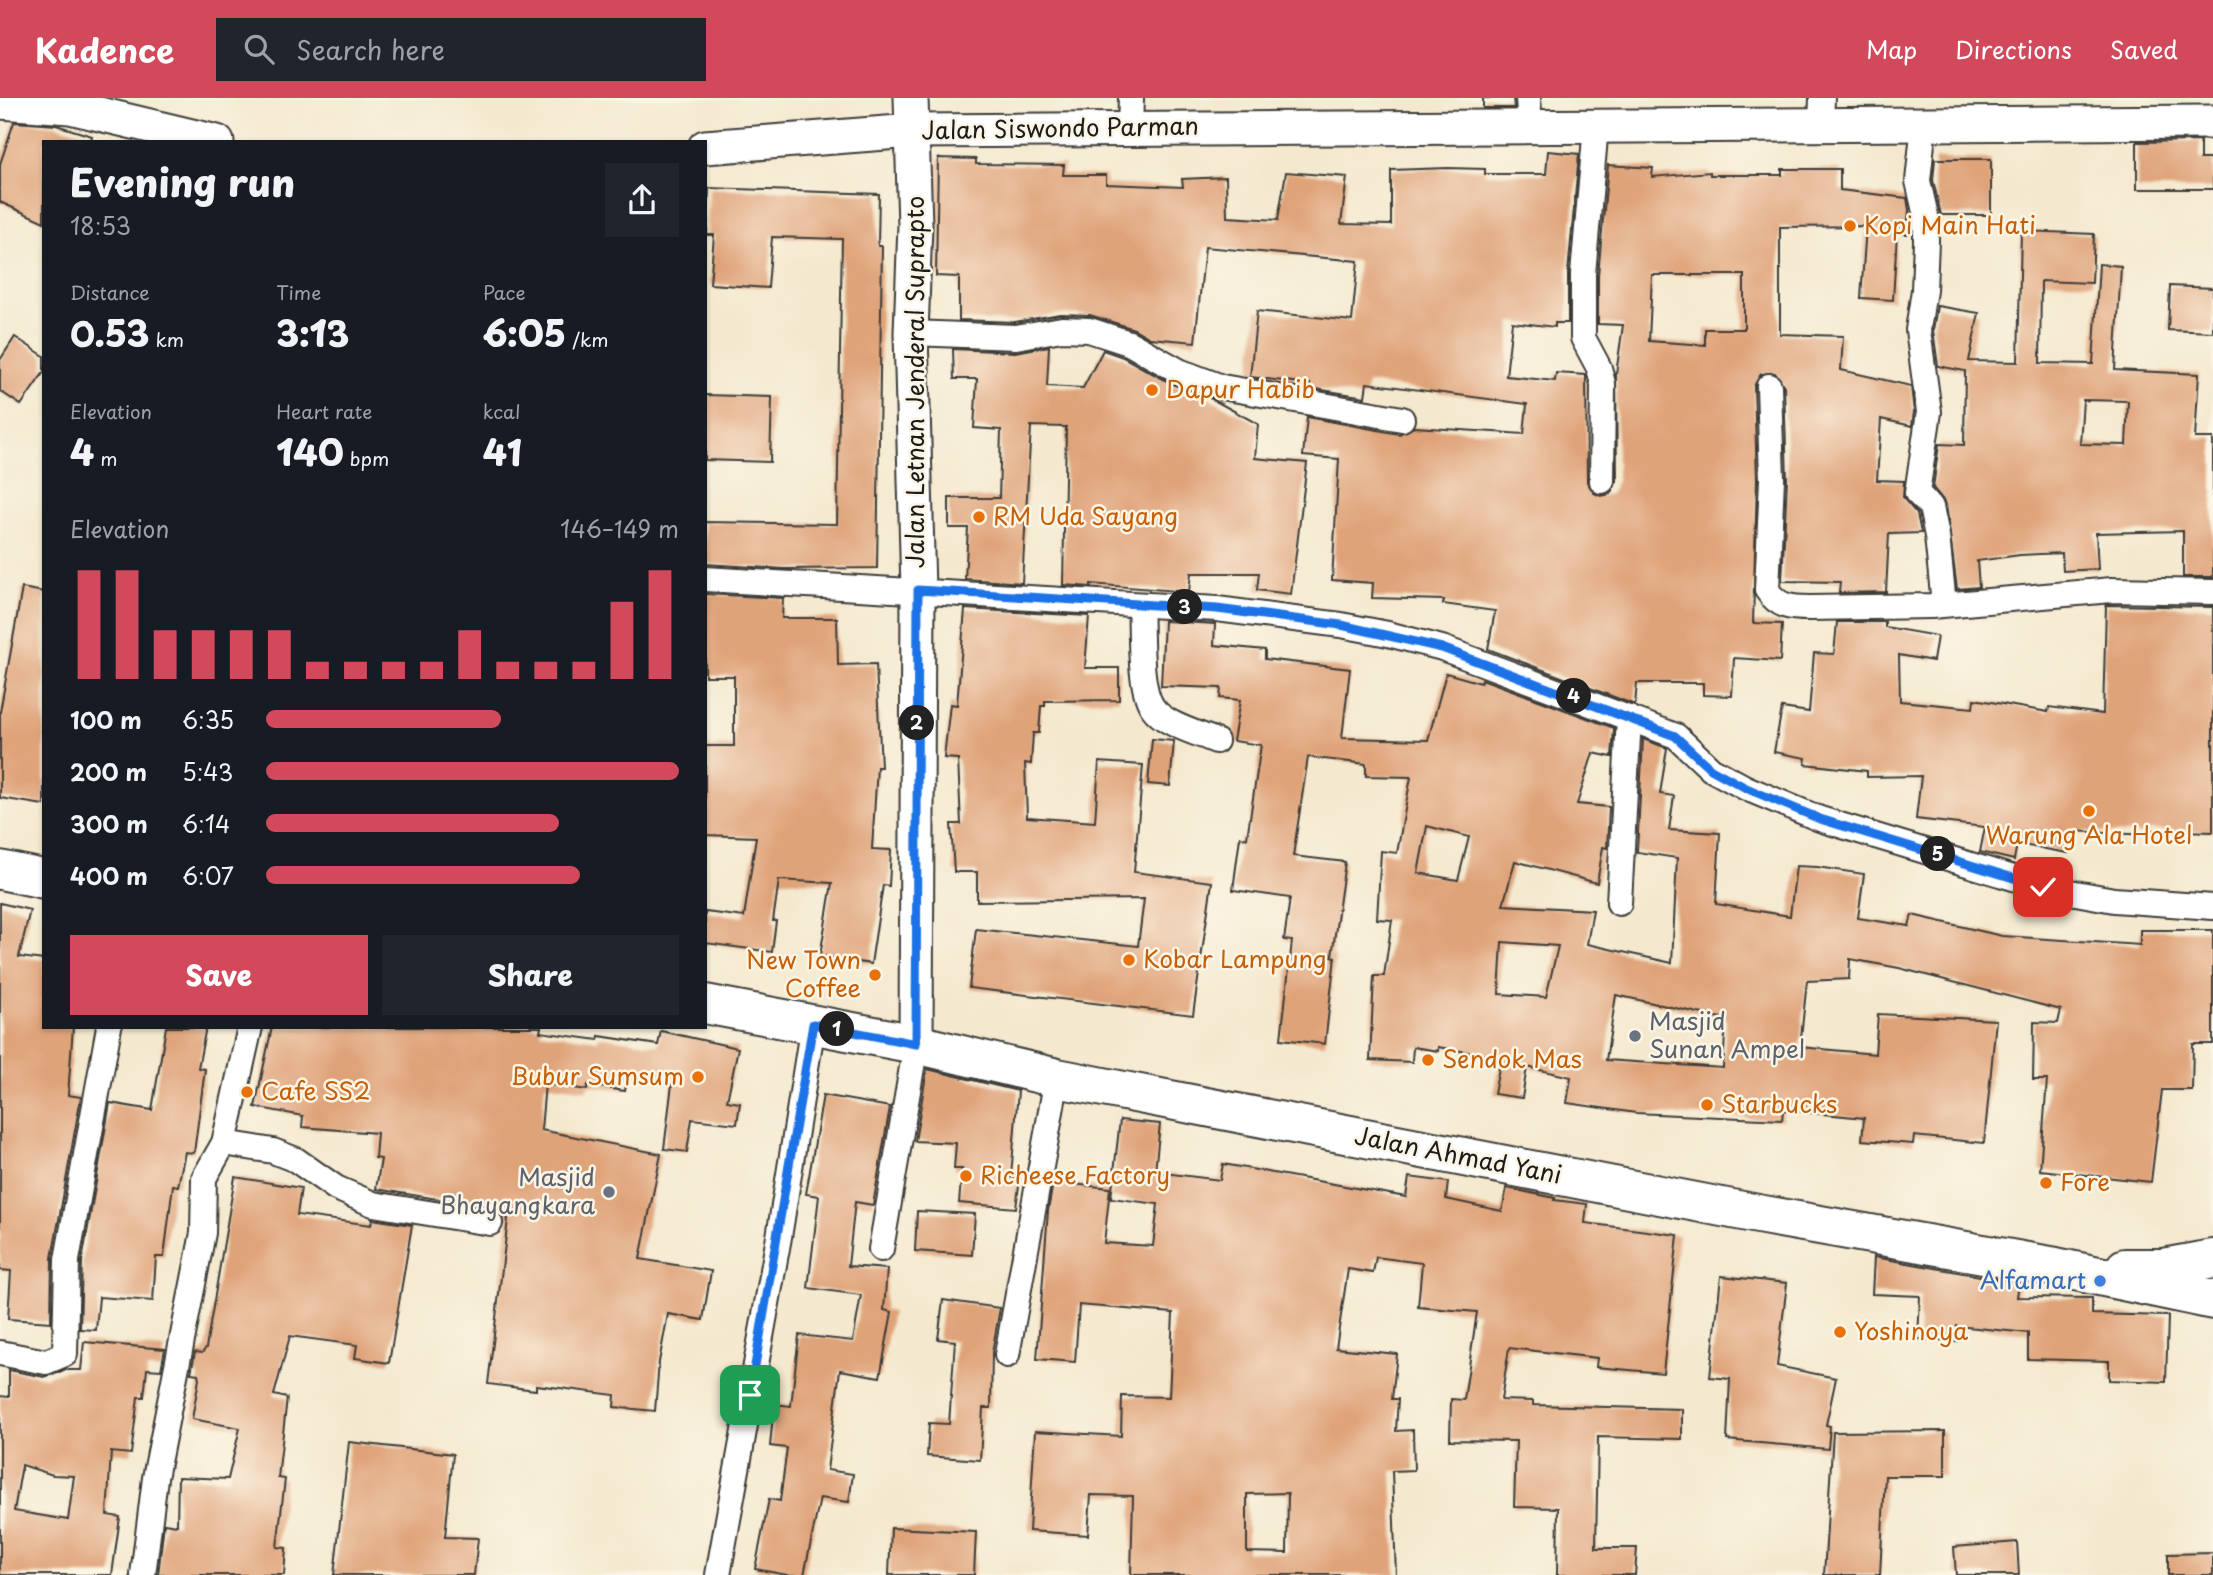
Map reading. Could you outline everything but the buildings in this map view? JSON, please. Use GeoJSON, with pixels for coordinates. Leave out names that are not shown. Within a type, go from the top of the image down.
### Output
{"type":"FeatureCollection","features":[{"type":"Feature","properties":{"kind":"main road"},"geometry":{"type":"LineString","coordinates":[[0,870],[42,879]]}},
{"type":"Feature","properties":{"kind":"main road","name":"Jalan Ahmad Yani"},"geometry":{"type":"LineString","coordinates":[[707,1004],[916,1044],[1057,1078],[1744,1211],[2056,1267],[2213,1300]]}},
{"type":"Feature","properties":{"kind":"main road"},"geometry":{"type":"LineString","coordinates":[[2056,1267],[2163,1268],[2213,1259]]}},
{"type":"Feature","properties":{"kind":"street","name":"Jalan Letnan Jenderal Suprapto"},"geometry":{"type":"LineString","coordinates":[[911,98],[915,225],[911,333],[918,590],[916,1044]]}},
{"type":"Feature","properties":{"kind":"street"},"geometry":{"type":"LineString","coordinates":[[0,102],[69,107],[208,140]]}},
{"type":"Feature","properties":{"kind":"street","name":"Jalan Siswondo Parman"},"geometry":{"type":"LineString","coordinates":[[707,147],[1130,113],[1529,112],[1596,126],[1822,111],[1924,124],[2213,122]]}},
{"type":"Feature","properties":{"kind":"street"},"geometry":{"type":"LineString","coordinates":[[1924,124],[1918,181],[1926,216],[1926,241],[1924,290],[1918,330],[1930,412],[1917,493],[1931,508],[1944,604]]}},
{"type":"Feature","properties":{"kind":"street"},"geometry":{"type":"LineString","coordinates":[[1596,126],[1583,274],[1583,338],[1599,368],[1603,384],[1602,481]]}},
{"type":"Feature","properties":{"kind":"street"},"geometry":{"type":"LineString","coordinates":[[911,333],[1016,337],[1062,329],[1089,330],[1129,343],[1179,371],[1222,387],[1402,419]]}},
{"type":"Feature","properties":{"kind":"street"},"geometry":{"type":"LineString","coordinates":[[1769,386],[1772,479],[1767,590],[1775,602],[1792,608],[1810,608],[1944,604],[2112,590],[2213,592]]}},
{"type":"Feature","properties":{"kind":"street"},"geometry":{"type":"LineString","coordinates":[[707,579],[1217,609],[1341,625],[1388,634],[1442,648],[1675,736],[1711,769],[1746,788],[1820,819],[2043,887],[2114,900],[2213,907]]}},
{"type":"Feature","properties":{"kind":"street"},"geometry":{"type":"LineString","coordinates":[[1140,605],[1145,690],[1153,709],[1170,720],[1216,741]]}},
{"type":"Feature","properties":{"kind":"street"},"geometry":{"type":"LineString","coordinates":[[1619,903],[1629,718]]}},
{"type":"Feature","properties":{"kind":"street"},"geometry":{"type":"LineString","coordinates":[[718,1575],[779,1237],[813,1024]]}},
{"type":"Feature","properties":{"kind":"street"},"geometry":{"type":"LineString","coordinates":[[0,1353],[46,1362],[65,1354],[67,1260],[109,1029]]}},
{"type":"Feature","properties":{"kind":"street"},"geometry":{"type":"LineString","coordinates":[[143,1575],[155,1478],[203,1233],[204,1178],[224,1143],[250,1029]]}},
{"type":"Feature","properties":{"kind":"street"},"geometry":{"type":"LineString","coordinates":[[881,1249],[916,1044]]}},
{"type":"Feature","properties":{"kind":"street"},"geometry":{"type":"LineString","coordinates":[[1007,1355],[1057,1078]]}},
{"type":"Feature","properties":{"kind":"street"},"geometry":{"type":"LineString","coordinates":[[224,1143],[273,1151],[296,1160],[336,1188],[373,1204],[490,1223]]}},
{"type":"Feature","properties":{"kind":"place","name":"Kopi Main Hati"},"geometry":{"type":"Point","coordinates":[1850,226]}},
{"type":"Feature","properties":{"kind":"place","name":"Dapur Habib"},"geometry":{"type":"Point","coordinates":[1152,390]}},
{"type":"Feature","properties":{"kind":"place","name":"RM Uda Sayang"},"geometry":{"type":"Point","coordinates":[979,517]}},
{"type":"Feature","properties":{"kind":"place","name":"Warung Ala Hotel"},"geometry":{"type":"Point","coordinates":[2089,811]}},
{"type":"Feature","properties":{"kind":"place","name":"Kobar Lampung"},"geometry":{"type":"Point","coordinates":[1129,960]}},
{"type":"Feature","properties":{"kind":"place","name":"New Town Coffee"},"geometry":{"type":"Point","coordinates":[875,975]}},
{"type":"Feature","properties":{"kind":"place","name":"Masjid Sunan Ampel"},"geometry":{"type":"Point","coordinates":[1635,1036]}},
{"type":"Feature","properties":{"kind":"place","name":"Sendok Mas"},"geometry":{"type":"Point","coordinates":[1428,1060]}},
{"type":"Feature","properties":{"kind":"place","name":"Bubur Sumsum"},"geometry":{"type":"Point","coordinates":[698,1077]}},
{"type":"Feature","properties":{"kind":"place","name":"Cafe SS2"},"geometry":{"type":"Point","coordinates":[247,1092]}},
{"type":"Feature","properties":{"kind":"place","name":"Starbucks"},"geometry":{"type":"Point","coordinates":[1707,1105]}},
{"type":"Feature","properties":{"kind":"place","name":"Richeese Factory"},"geometry":{"type":"Point","coordinates":[966,1176]}},
{"type":"Feature","properties":{"kind":"place","name":"Fore"},"geometry":{"type":"Point","coordinates":[2046,1183]}},
{"type":"Feature","properties":{"kind":"place","name":"Masjid Bhayangkara"},"geometry":{"type":"Point","coordinates":[609,1192]}},
{"type":"Feature","properties":{"kind":"place","name":"Alfamart"},"geometry":{"type":"Point","coordinates":[2100,1281]}},
{"type":"Feature","properties":{"kind":"place","name":"Yoshinoya"},"geometry":{"type":"Point","coordinates":[1840,1332]}},
{"type":"Feature","properties":{"kind":"route"},"geometry":{"type":"LineString","coordinates":[[750,1395],[779,1237],[813,1024],[916,1044],[918,590],[1217,609],[1341,625],[1442,648],[1675,736],[1711,769],[1746,788],[1820,819],[2043,887]]}}]}
